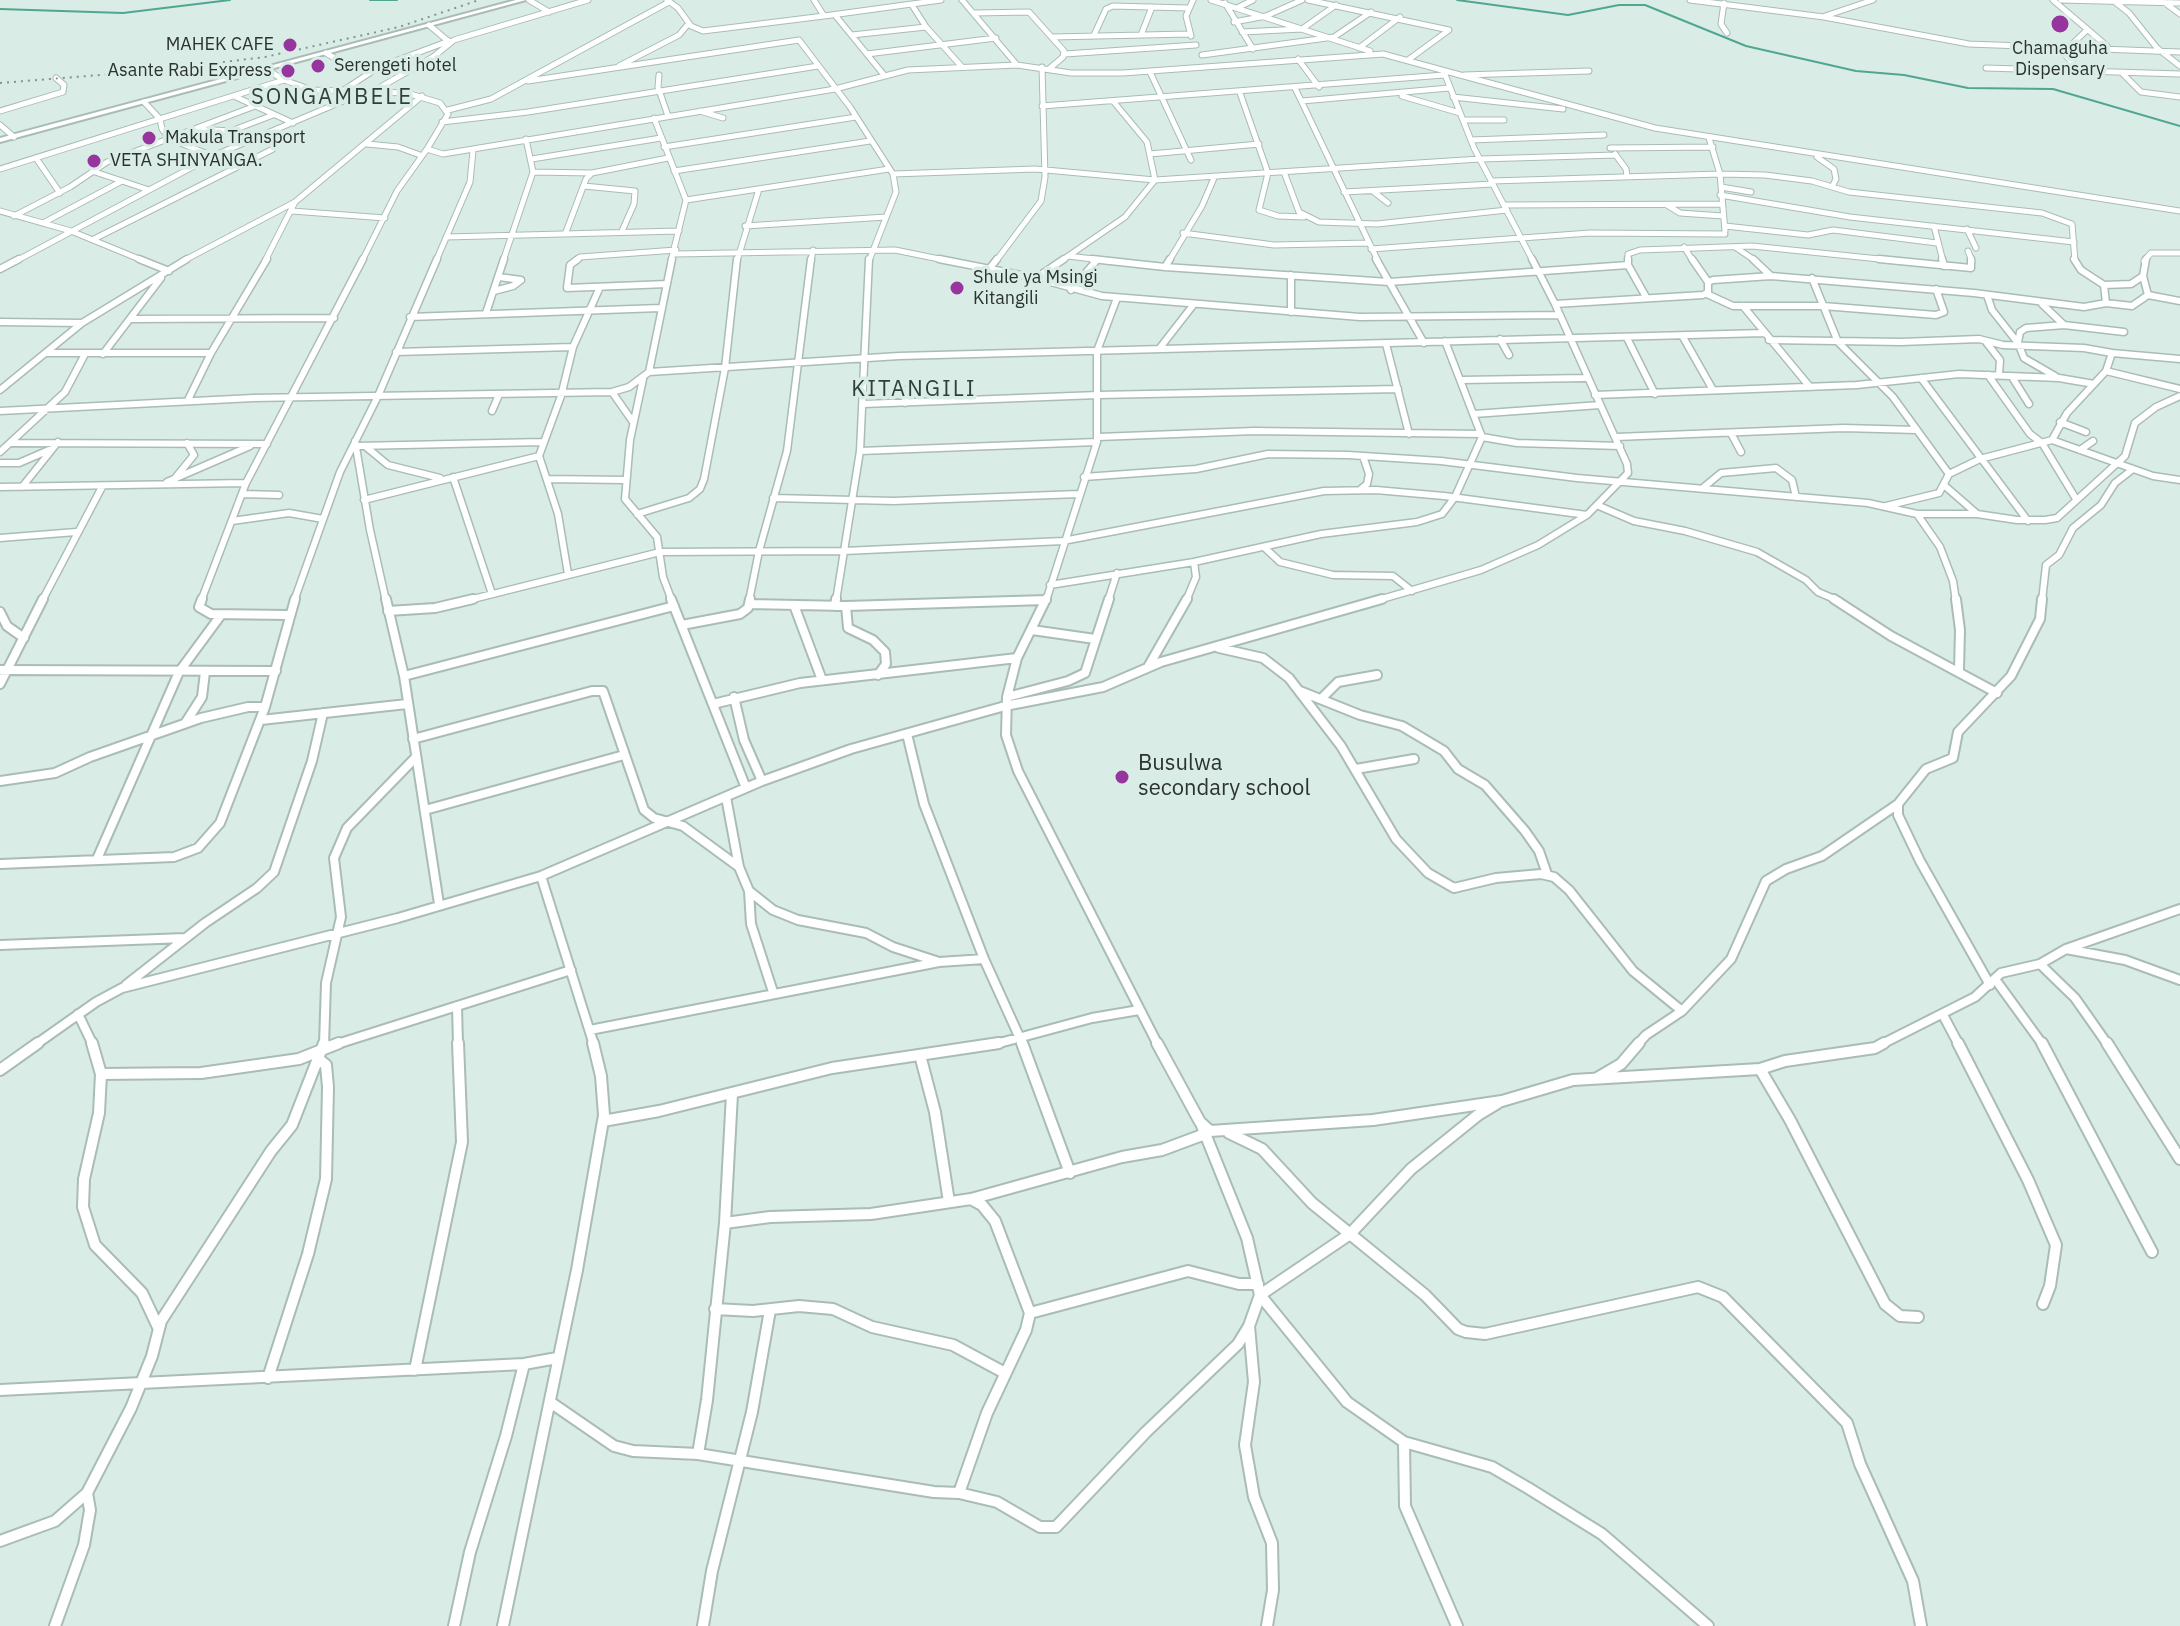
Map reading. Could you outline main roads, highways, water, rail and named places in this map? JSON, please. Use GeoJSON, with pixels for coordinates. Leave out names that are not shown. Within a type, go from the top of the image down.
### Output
{"type":"FeatureCollection","features":[{"type":"Feature","properties":{"kind":"highway"},"geometry":{"type":"LineString","coordinates":[[0,140],[526,0]]}},
{"type":"Feature","properties":{"kind":"waterway"},"geometry":{"type":"LineString","coordinates":[[0,9],[123,13],[230,0]]}},
{"type":"Feature","properties":{"kind":"waterway"},"geometry":{"type":"LineString","coordinates":[[370,0],[397,0]]}},
{"type":"Feature","properties":{"kind":"waterway"},"geometry":{"type":"LineString","coordinates":[[1457,0],[1568,15],[1619,5],[1645,5],[1746,46],[1856,71],[1904,75],[1968,88],[2053,89],[2180,126]]}},
{"type":"Feature","properties":{"kind":"railway"},"geometry":{"type":"LineString","coordinates":[[0,83],[150,71],[265,57],[399,27],[479,0]]}},
{"type":"Feature","properties":{"kind":"place","name":"Chamaguha Dispensary"},"geometry":{"type":"Point","coordinates":[2060,24]}},
{"type":"Feature","properties":{"kind":"place","name":"MAHEK CAFE"},"geometry":{"type":"Point","coordinates":[290,45]}},
{"type":"Feature","properties":{"kind":"place","name":"Serengeti hotel"},"geometry":{"type":"Point","coordinates":[318,66]}},
{"type":"Feature","properties":{"kind":"place","name":"Asante Rabi Express"},"geometry":{"type":"Point","coordinates":[288,71]}},
{"type":"Feature","properties":{"kind":"place","name":"Makula Transport"},"geometry":{"type":"Point","coordinates":[149,138]}},
{"type":"Feature","properties":{"kind":"place","name":"VETA SHINYANGA."},"geometry":{"type":"Point","coordinates":[94,161]}},
{"type":"Feature","properties":{"kind":"place","name":"Shule ya Msingi Kitangili"},"geometry":{"type":"Point","coordinates":[957,288]}},
{"type":"Feature","properties":{"kind":"place","name":"Busulwa secondary school"},"geometry":{"type":"Point","coordinates":[1122,777]}},
{"type":"Feature","properties":{"kind":"district","name":"SONGAMBELE"},"geometry":{"type":"Point","coordinates":[332,98]}},
{"type":"Feature","properties":{"kind":"district","name":"KITANGILI"},"geometry":{"type":"Point","coordinates":[914,390]}}]}
